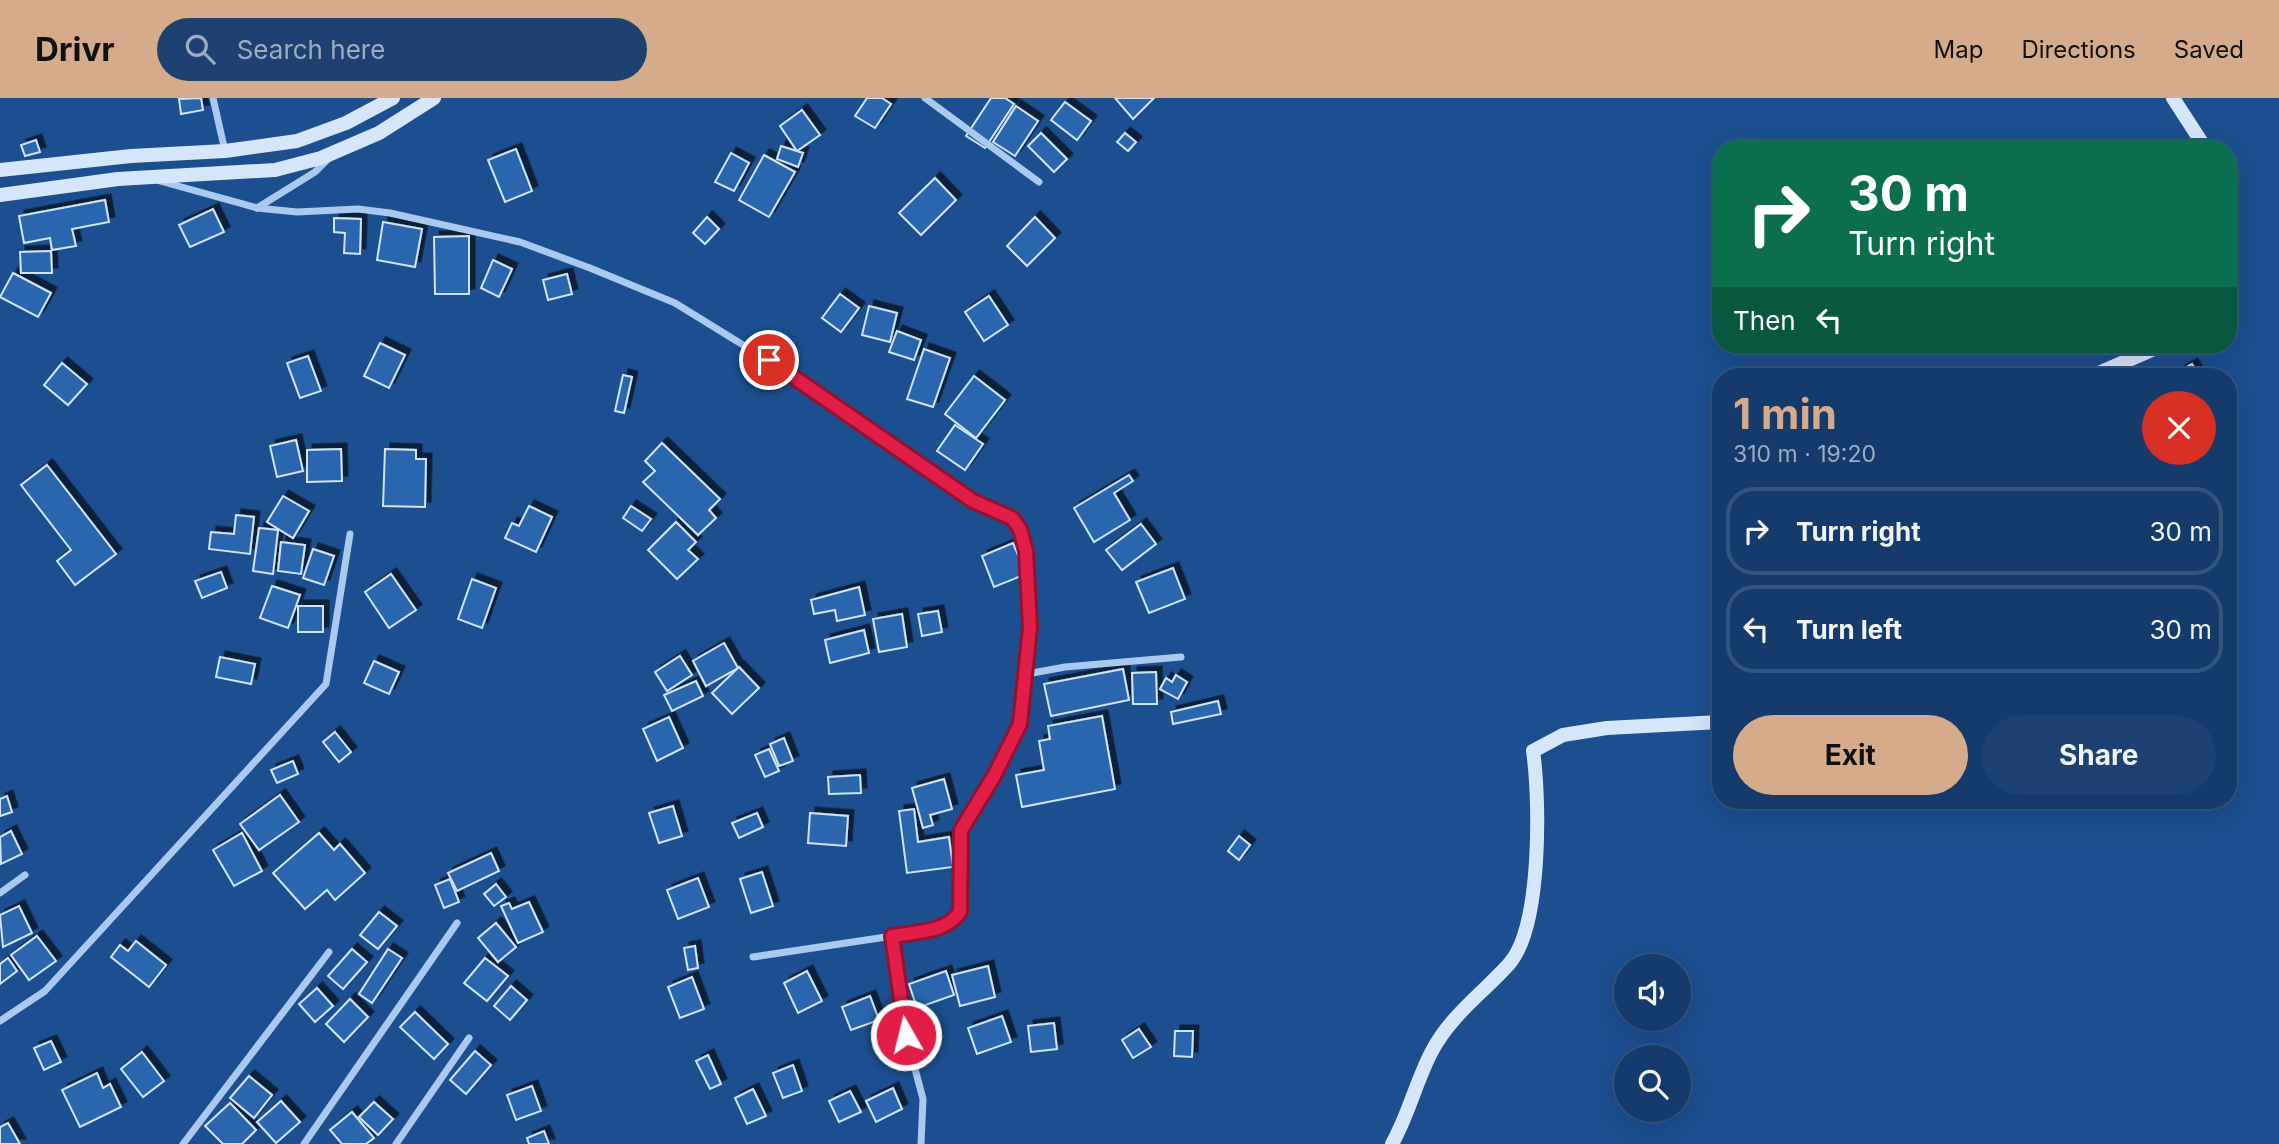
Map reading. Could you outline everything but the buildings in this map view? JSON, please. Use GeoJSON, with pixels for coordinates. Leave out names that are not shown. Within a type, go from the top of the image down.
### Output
{"type":"FeatureCollection","features":[{"type":"Feature","properties":{"kind":"main road"},"geometry":{"type":"LineString","coordinates":[[0,170],[68,162],[225,151],[297,141],[346,123],[380,102],[393,98]]}},
{"type":"Feature","properties":{"kind":"main road"},"geometry":{"type":"LineString","coordinates":[[0,195],[69,185],[275,170],[331,153],[379,133],[434,98]]}},
{"type":"Feature","properties":{"kind":"main road"},"geometry":{"type":"LineString","coordinates":[[2173,98],[2200,140]]}},
{"type":"Feature","properties":{"kind":"main road"},"geometry":{"type":"LineString","coordinates":[[68,162],[69,185]]}},
{"type":"Feature","properties":{"kind":"main road"},"geometry":{"type":"LineString","coordinates":[[2110,368],[2142,354]]}},
{"type":"Feature","properties":{"kind":"main road"},"geometry":{"type":"LineString","coordinates":[[1392,1144],[1408,1117],[1432,1051],[1461,1010],[1512,962],[1524,929],[1535,896],[1536,776],[1533,751],[1563,735],[1607,728],[1712,722]]}},
{"type":"Feature","properties":{"kind":"street"},"geometry":{"type":"LineString","coordinates":[[213,98],[225,151]]}},
{"type":"Feature","properties":{"kind":"street"},"geometry":{"type":"LineString","coordinates":[[925,98],[1039,182]]}},
{"type":"Feature","properties":{"kind":"street"},"geometry":{"type":"LineString","coordinates":[[257,208],[324,165],[331,153]]}},
{"type":"Feature","properties":{"kind":"street"},"geometry":{"type":"LineString","coordinates":[[150,178],[257,208],[297,212],[358,209],[520,242],[675,303],[769,360],[973,501],[1012,518],[1020,529],[1026,551],[1030,627],[1027,674],[1020,724],[994,776],[961,830],[960,912],[955,920],[943,926],[753,957]]}},
{"type":"Feature","properties":{"kind":"street"},"geometry":{"type":"LineString","coordinates":[[0,1021],[45,991],[326,684],[350,534]]}},
{"type":"Feature","properties":{"kind":"street"},"geometry":{"type":"LineString","coordinates":[[1027,674],[1065,667],[1181,657]]}},
{"type":"Feature","properties":{"kind":"street"},"geometry":{"type":"LineString","coordinates":[[0,893],[25,875]]}},
{"type":"Feature","properties":{"kind":"street"},"geometry":{"type":"LineString","coordinates":[[304,1144],[457,923]]}},
{"type":"Feature","properties":{"kind":"street"},"geometry":{"type":"LineString","coordinates":[[892,936],[906,1035],[923,1099],[921,1144]]}},
{"type":"Feature","properties":{"kind":"street"},"geometry":{"type":"LineString","coordinates":[[183,1144],[329,952]]}},
{"type":"Feature","properties":{"kind":"street"},"geometry":{"type":"LineString","coordinates":[[396,1144],[469,1038]]}},
{"type":"Feature","properties":{"kind":"route"},"geometry":{"type":"LineString","coordinates":[[769,360],[973,501],[1012,518],[1020,529],[1026,551],[1030,627],[1020,724],[994,776],[961,830],[960,912],[955,920],[943,926],[892,936],[906,1035]]}}]}
